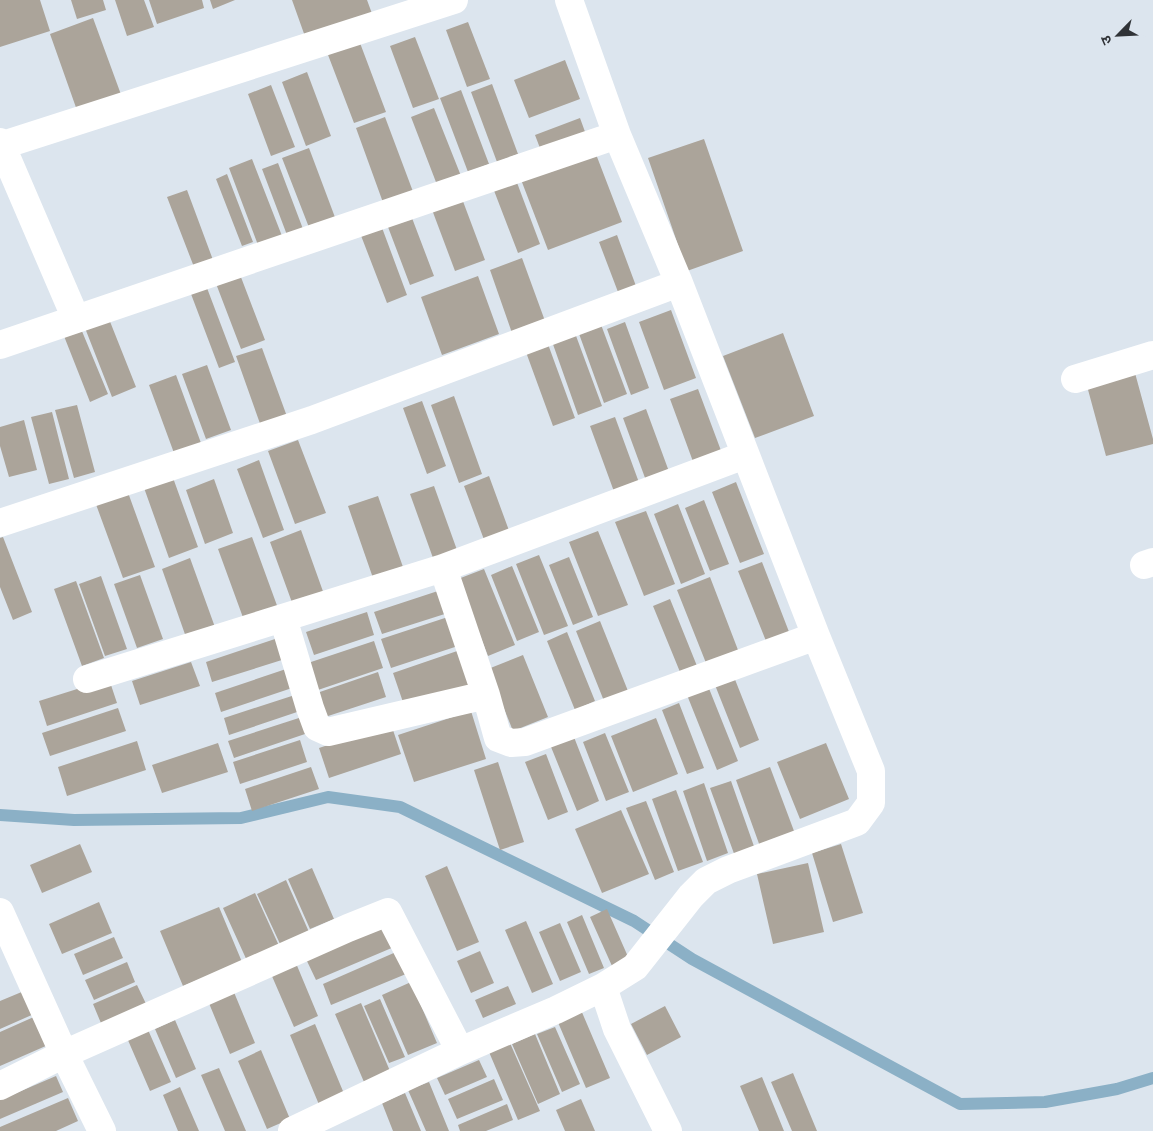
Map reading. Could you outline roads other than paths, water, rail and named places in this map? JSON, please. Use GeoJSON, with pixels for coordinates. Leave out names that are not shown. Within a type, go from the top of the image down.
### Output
{"type":"FeatureCollection","features":[{"type":"Feature","properties":{"kind":"street"},"geometry":{"type":"LineString","coordinates":[[76,319],[0,144],[454,0]]}},
{"type":"Feature","properties":{"kind":"street"},"geometry":{"type":"LineString","coordinates":[[292,1131],[460,1051],[588,996],[635,967],[690,896],[706,881],[728,870],[857,822],[871,804],[871,771],[816,636],[680,283],[617,135],[569,0]]}},
{"type":"Feature","properties":{"kind":"street"},"geometry":{"type":"LineString","coordinates":[[0,345],[617,135]]}},
{"type":"Feature","properties":{"kind":"street"},"geometry":{"type":"LineString","coordinates":[[0,523],[312,420],[680,283]]}},
{"type":"Feature","properties":{"kind":"street"},"geometry":{"type":"LineString","coordinates":[[1076,378],[1153,355]]}},
{"type":"Feature","properties":{"kind":"street"},"geometry":{"type":"LineString","coordinates":[[87,679],[443,568],[746,454]]}},
{"type":"Feature","properties":{"kind":"street"},"geometry":{"type":"LineString","coordinates":[[443,568],[486,695],[498,738],[511,743],[525,742],[816,636]]}},
{"type":"Feature","properties":{"kind":"street"},"geometry":{"type":"LineString","coordinates":[[283,618],[317,727],[328,732],[486,695]]}},
{"type":"Feature","properties":{"kind":"street"},"geometry":{"type":"LineString","coordinates":[[0,912],[64,1054],[102,1131]]}},
{"type":"Feature","properties":{"kind":"street"},"geometry":{"type":"LineString","coordinates":[[0,1086],[64,1054],[388,912],[460,1051]]}},
{"type":"Feature","properties":{"kind":"street"},"geometry":{"type":"LineString","coordinates":[[603,987],[617,1029],[668,1131]]}},
{"type":"Feature","properties":{"kind":"waterway"},"geometry":{"type":"LineString","coordinates":[[0,815],[74,820],[241,818],[328,797],[400,807],[634,921],[692,959],[960,1104],[1045,1102],[1117,1089],[1153,1078]]}}]}
